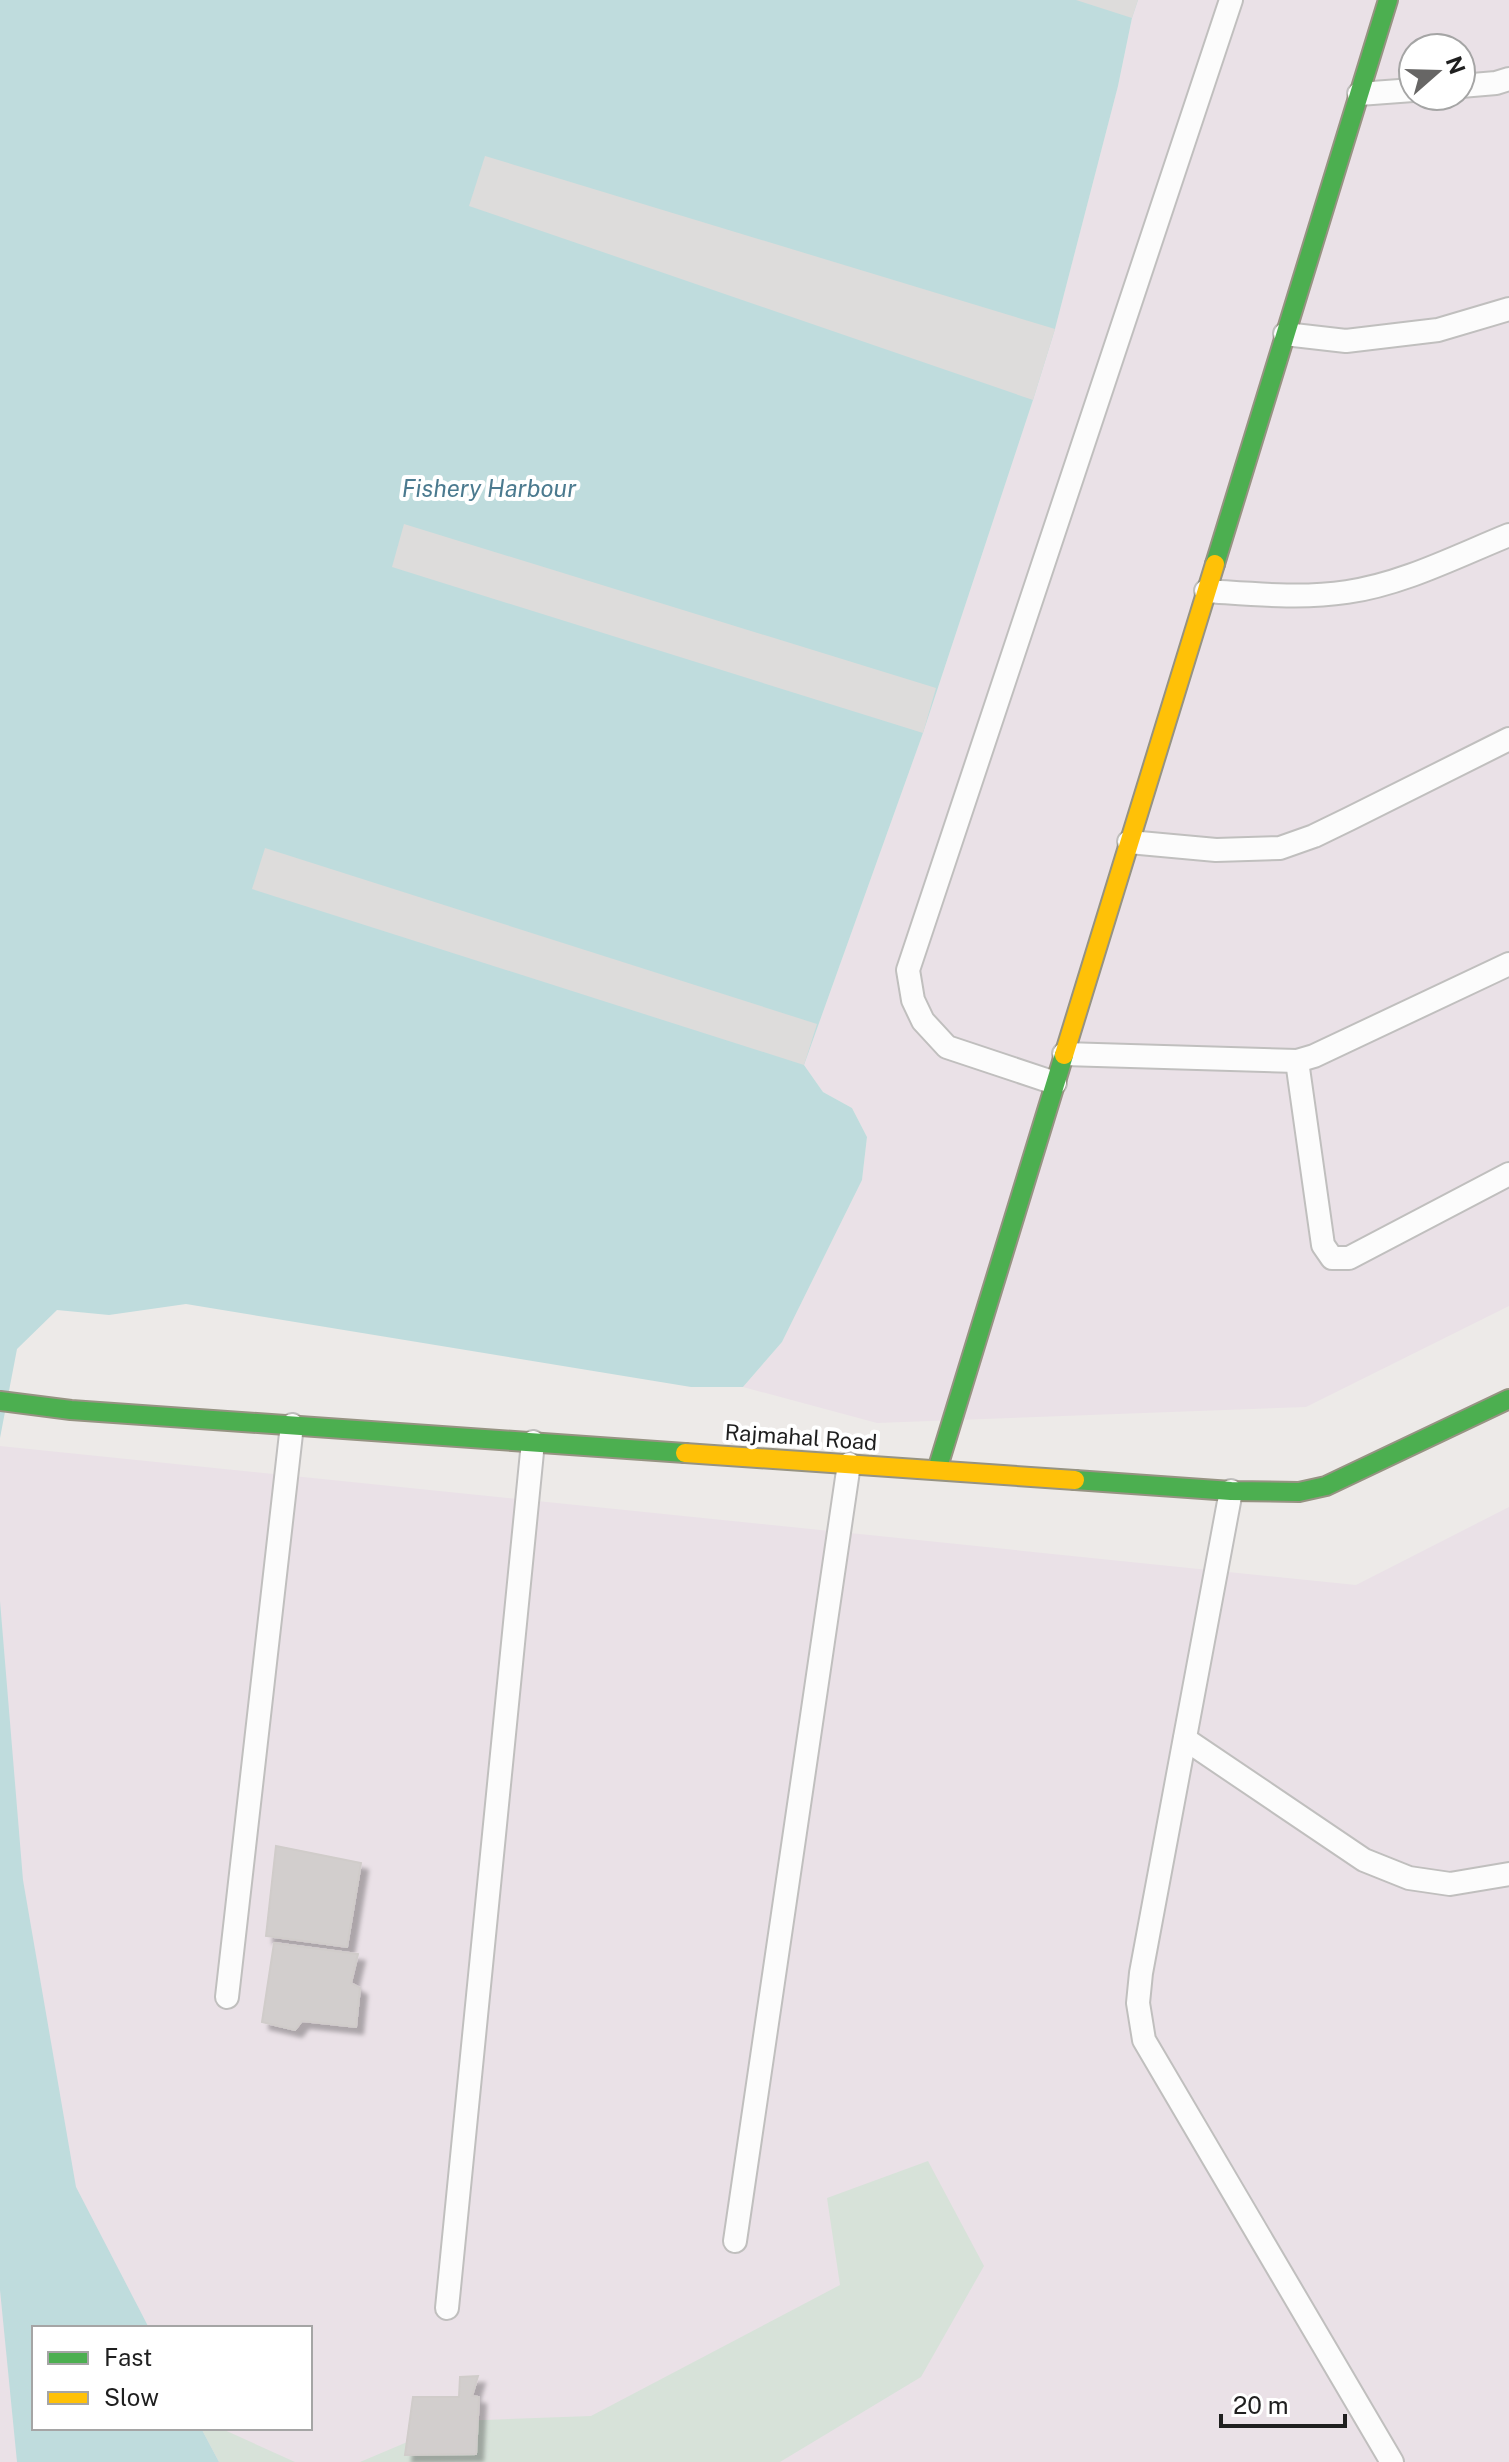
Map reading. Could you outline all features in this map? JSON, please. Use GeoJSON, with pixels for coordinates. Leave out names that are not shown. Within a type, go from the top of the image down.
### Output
{"type":"FeatureCollection","features":[{"type":"Feature","properties":{"kind":"street"},"geometry":{"type":"LineString","coordinates":[[937,1470],[1388,0]]}},
{"type":"Feature","properties":{"kind":"street","name":"Rajmahal Road"},"geometry":{"type":"LineString","coordinates":[[0,1401],[71,1410],[1231,1491],[1299,1492],[1326,1486],[1509,1399]]}},
{"type":"Feature","properties":{"kind":"lane"},"geometry":{"type":"LineString","coordinates":[[1055,1083],[947,1047],[923,1021],[913,1000],[908,970],[1231,0]]}},
{"type":"Feature","properties":{"kind":"lane"},"geometry":{"type":"LineString","coordinates":[[1477,85],[1509,79]]}},
{"type":"Feature","properties":{"kind":"lane"},"geometry":{"type":"LineString","coordinates":[[1359,94],[1397,91]]}},
{"type":"Feature","properties":{"kind":"lane"},"geometry":{"type":"LineString","coordinates":[[1285,334],[1346,341],[1423,332],[1509,309]]}},
{"type":"Feature","properties":{"kind":"lane"},"geometry":{"type":"LineString","coordinates":[[1206,591],[1312,596],[1351,592],[1389,583],[1509,535]]}},
{"type":"Feature","properties":{"kind":"lane"},"geometry":{"type":"LineString","coordinates":[[1129,842],[1216,850],[1280,848],[1314,836],[1509,739]]}},
{"type":"Feature","properties":{"kind":"lane"},"geometry":{"type":"LineString","coordinates":[[1064,1054],[1297,1061],[1314,1056],[1509,964]]}},
{"type":"Feature","properties":{"kind":"lane"},"geometry":{"type":"LineString","coordinates":[[1297,1061],[1323,1245],[1332,1258],[1349,1258],[1509,1174]]}},
{"type":"Feature","properties":{"kind":"lane"},"geometry":{"type":"LineString","coordinates":[[227,1997],[292,1425]]}},
{"type":"Feature","properties":{"kind":"lane"},"geometry":{"type":"LineString","coordinates":[[447,2308],[533,1442]]}},
{"type":"Feature","properties":{"kind":"lane"},"geometry":{"type":"LineString","coordinates":[[735,2241],[849,1464]]}},
{"type":"Feature","properties":{"kind":"lane"},"geometry":{"type":"LineString","coordinates":[[1231,1491],[1141,1973],[1138,2003],[1144,2040],[1392,2462]]}},
{"type":"Feature","properties":{"kind":"lane"},"geometry":{"type":"LineString","coordinates":[[1185,1739],[1364,1860],[1409,1878],[1450,1884],[1509,1874]]}},
{"type":"Feature","properties":{"kind":"shaded area"},"geometry":{"type":"Polygon","coordinates":[[[1138,0],[1509,0],[1509,1306],[1306,1407],[877,1423],[743,1387],[782,1342],[862,1180],[867,1137],[852,1108],[823,1092],[804,1065],[923,733],[1033,400],[1055,329],[1138,0]]]}},
{"type":"Feature","properties":{"kind":"shaded area"},"geometry":{"type":"Polygon","coordinates":[[[0,1446],[1356,1585],[1509,1507],[1509,2462],[0,2462],[0,1446]]]}},
{"type":"Feature","properties":{"kind":"shaded area"},"geometry":{"type":"Polygon","coordinates":[[[928,2161],[984,2266],[921,2377],[780,2462],[360,2462],[457,2421],[591,2416],[840,2285],[827,2198],[928,2161]]]}},
{"type":"Feature","properties":{"kind":"shaded area"},"geometry":{"type":"Polygon","coordinates":[[[202,2430],[224,2430],[295,2462],[219,2462],[202,2430]]]}},
{"type":"Feature","properties":{"kind":"water","name":"Fishery Harbour"},"geometry":{"type":"Polygon","coordinates":[[[0,0],[1138,0],[1055,329],[1033,400],[923,733],[804,1065],[823,1092],[852,1108],[867,1137],[862,1180],[782,1342],[743,1387],[691,1387],[186,1304],[109,1315],[57,1310],[17,1349],[0,1438],[0,0]]]}},
{"type":"Feature","properties":{"kind":"water"},"geometry":{"type":"Polygon","coordinates":[[[0,1601],[23,1880],[76,2187],[148,2326],[32,2326],[32,2430],[202,2430],[219,2462],[17,2462],[0,2290],[0,1601]]]}},
{"type":"Feature","properties":{"kind":"pier"},"geometry":{"type":"Polygon","coordinates":[[[1076,0],[1138,0],[1132,18],[1076,0]]]}},
{"type":"Feature","properties":{"kind":"pier"},"geometry":{"type":"Polygon","coordinates":[[[485,156],[1055,329],[1033,400],[469,206],[485,156]]]}},
{"type":"Feature","properties":{"kind":"pier"},"geometry":{"type":"Polygon","coordinates":[[[404,524],[936,688],[923,733],[392,567],[404,524]]]}},
{"type":"Feature","properties":{"kind":"pier"},"geometry":{"type":"Polygon","coordinates":[[[265,848],[817,1024],[804,1065],[252,889],[265,848]]]}},
{"type":"Feature","properties":{"kind":"building"},"geometry":{"type":"Polygon","coordinates":[[[276,1846],[361,1863],[347,1947],[266,1936],[276,1846]]]}},
{"type":"Feature","properties":{"kind":"building"},"geometry":{"type":"Polygon","coordinates":[[[274,1943],[358,1954],[351,1983],[360,1988],[356,2027],[302,2021],[295,2030],[262,2022],[274,1943]]]}},
{"type":"Feature","properties":{"kind":"building"},"geometry":{"type":"Polygon","coordinates":[[[478,2376],[472,2396],[479,2397],[476,2454],[405,2455],[413,2397],[459,2397],[460,2377],[478,2376]]]}},
{"type":"Feature","properties":{"kind":"traffic: fast"},"geometry":{"type":"LineString","coordinates":[[1215,564],[1388,0]]}},
{"type":"Feature","properties":{"kind":"traffic: fast"},"geometry":{"type":"LineString","coordinates":[[937,1470],[1064,1055]]}},
{"type":"Feature","properties":{"kind":"traffic: fast"},"geometry":{"type":"LineString","coordinates":[[1075,1480],[1231,1491],[1299,1492],[1326,1486],[1509,1399]]}},
{"type":"Feature","properties":{"kind":"traffic: fast"},"geometry":{"type":"LineString","coordinates":[[0,1401],[71,1410],[685,1453]]}},
{"type":"Feature","properties":{"kind":"traffic: slow"},"geometry":{"type":"LineString","coordinates":[[1064,1055],[1215,564]]}},
{"type":"Feature","properties":{"kind":"traffic: slow"},"geometry":{"type":"LineString","coordinates":[[685,1453],[1075,1480]]}}]}
